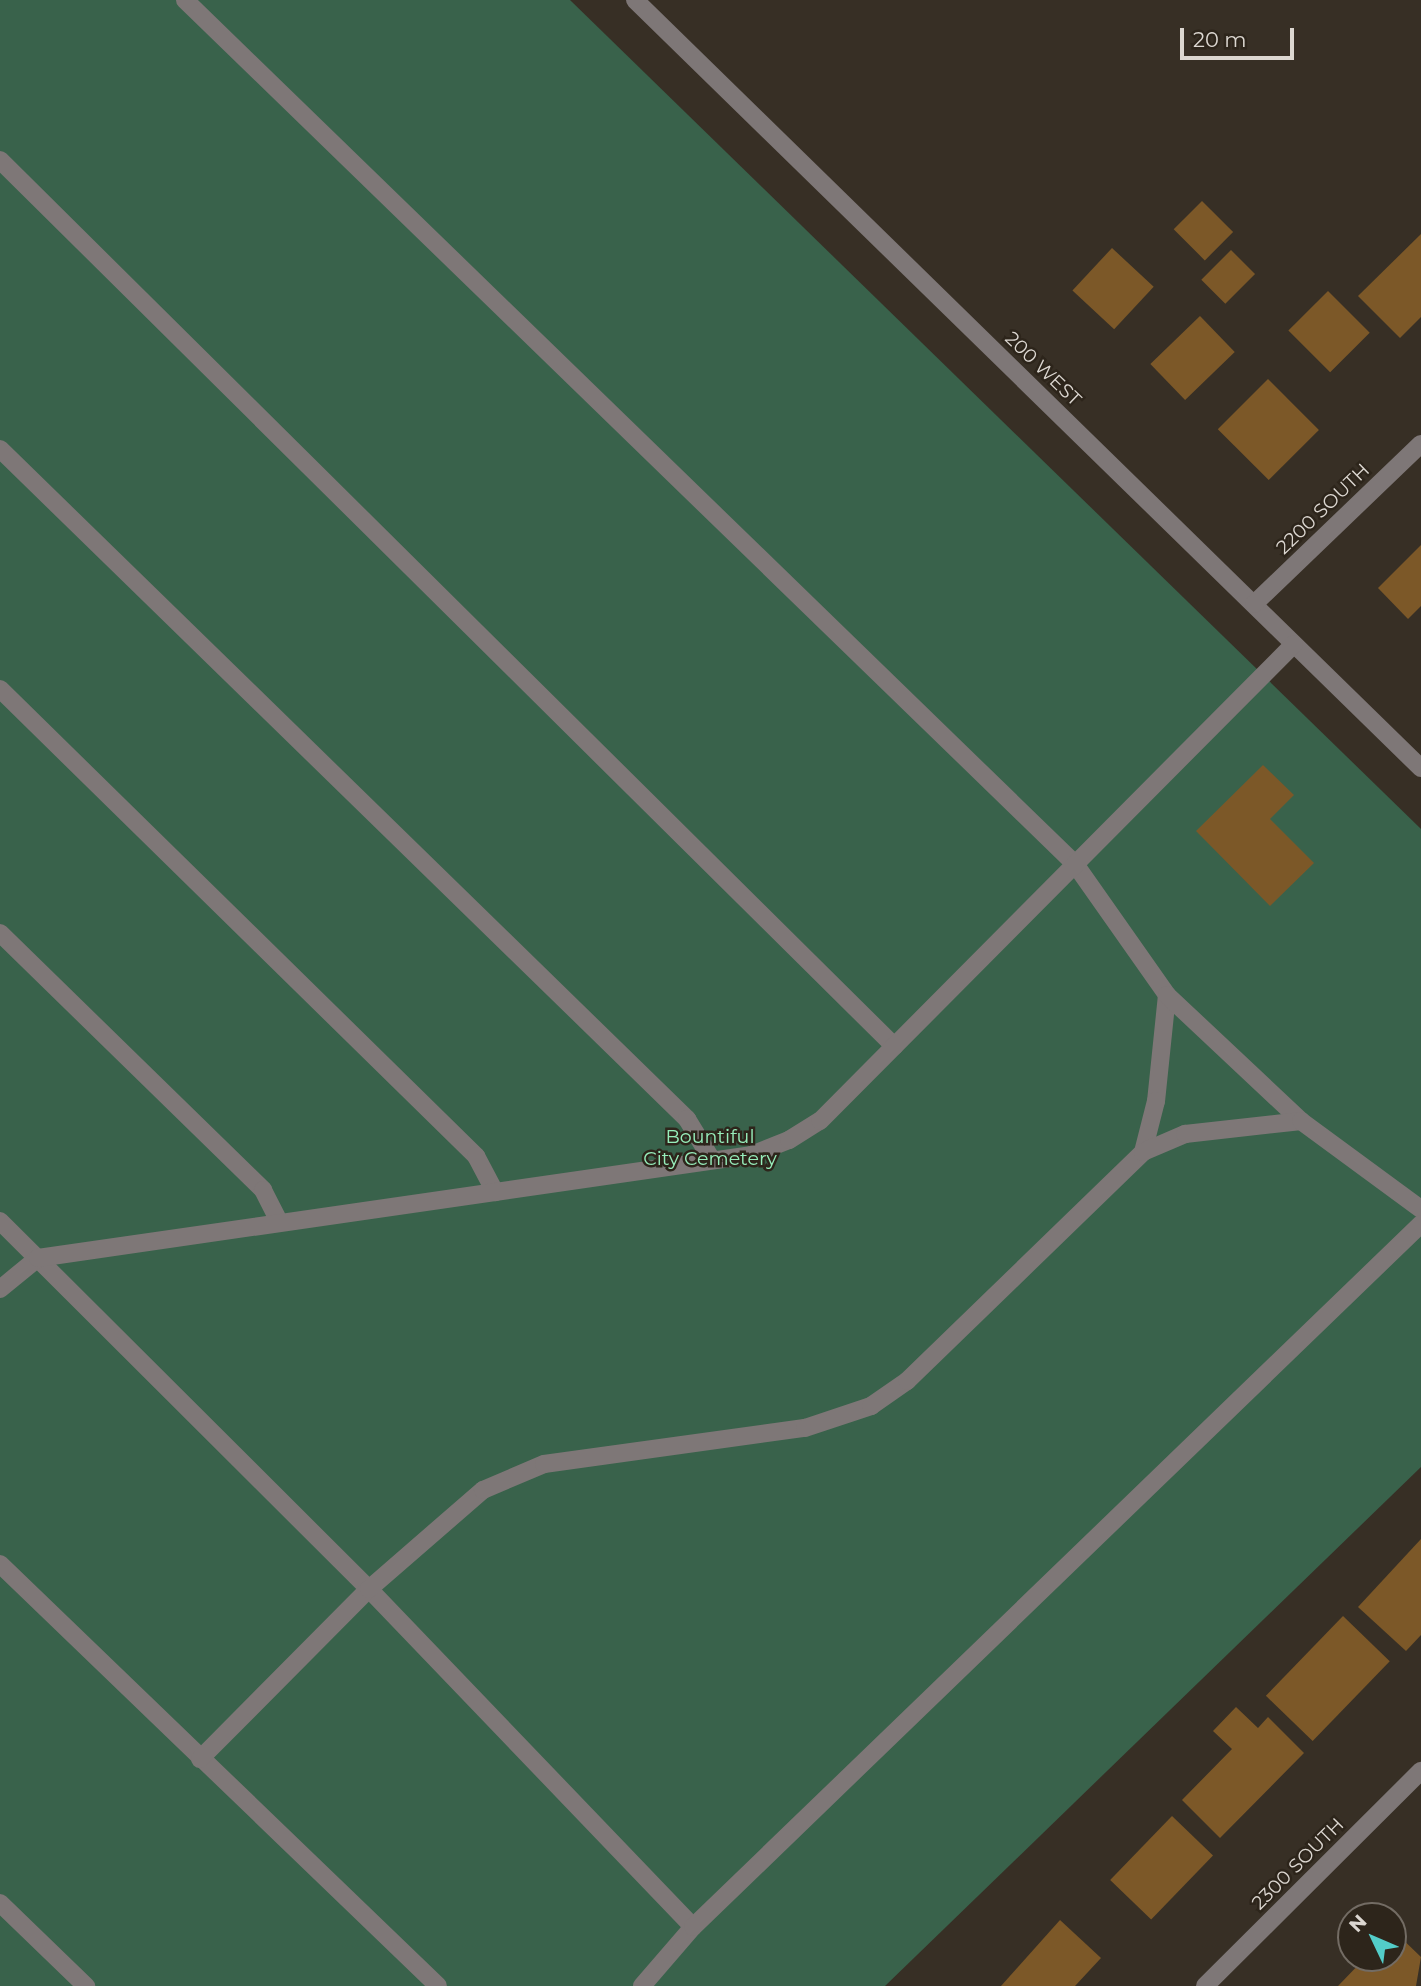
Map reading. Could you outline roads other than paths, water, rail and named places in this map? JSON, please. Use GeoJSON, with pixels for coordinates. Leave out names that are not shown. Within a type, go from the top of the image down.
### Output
{"type":"FeatureCollection","features":[{"type":"Feature","properties":{"kind":"street"},"geometry":{"type":"LineString","coordinates":[[186,0],[1075,864],[1167,995],[1301,1121],[1421,1209]]}},
{"type":"Feature","properties":{"kind":"street","name":"200 WEST"},"geometry":{"type":"LineString","coordinates":[[635,0],[1421,768]]}},
{"type":"Feature","properties":{"kind":"street"},"geometry":{"type":"LineString","coordinates":[[0,160],[894,1045]]}},
{"type":"Feature","properties":{"kind":"street","name":"2200 SOUTH"},"geometry":{"type":"LineString","coordinates":[[1254,604],[1421,444]]}},
{"type":"Feature","properties":{"kind":"street"},"geometry":{"type":"LineString","coordinates":[[0,449],[687,1119],[712,1160]]}},
{"type":"Feature","properties":{"kind":"street"},"geometry":{"type":"LineString","coordinates":[[0,1289],[38,1258],[751,1155],[820,1121],[1294,643]]}},
{"type":"Feature","properties":{"kind":"street"},"geometry":{"type":"LineString","coordinates":[[0,689],[476,1156],[495,1192]]}},
{"type":"Feature","properties":{"kind":"street"},"geometry":{"type":"LineString","coordinates":[[0,933],[263,1190],[279,1222]]}},
{"type":"Feature","properties":{"kind":"street"},"geometry":{"type":"LineString","coordinates":[[1143,1152],[1156,1101],[1167,995]]}},
{"type":"Feature","properties":{"kind":"street"},"geometry":{"type":"LineString","coordinates":[[200,1759],[369,1589],[455,1510],[510,1476],[544,1464],[805,1429],[871,1406],[907,1381],[1143,1152],[1185,1135],[1301,1121]]}},
{"type":"Feature","properties":{"kind":"street"},"geometry":{"type":"LineString","coordinates":[[0,1221],[369,1589],[693,1927]]}},
{"type":"Feature","properties":{"kind":"street"},"geometry":{"type":"LineString","coordinates":[[642,1986],[693,1927],[1421,1224]]}},
{"type":"Feature","properties":{"kind":"street"},"geometry":{"type":"LineString","coordinates":[[0,1564],[438,1986]]}},
{"type":"Feature","properties":{"kind":"street","name":"2300 SOUTH"},"geometry":{"type":"LineString","coordinates":[[1205,1986],[1421,1771]]}},
{"type":"Feature","properties":{"kind":"street"},"geometry":{"type":"LineString","coordinates":[[0,1903],[86,1986]]}},
{"type":"Feature","properties":{"kind":"park label","name":"Bountiful City Cemetery"},"geometry":{"type":"Point","coordinates":[710,1148]}}]}
